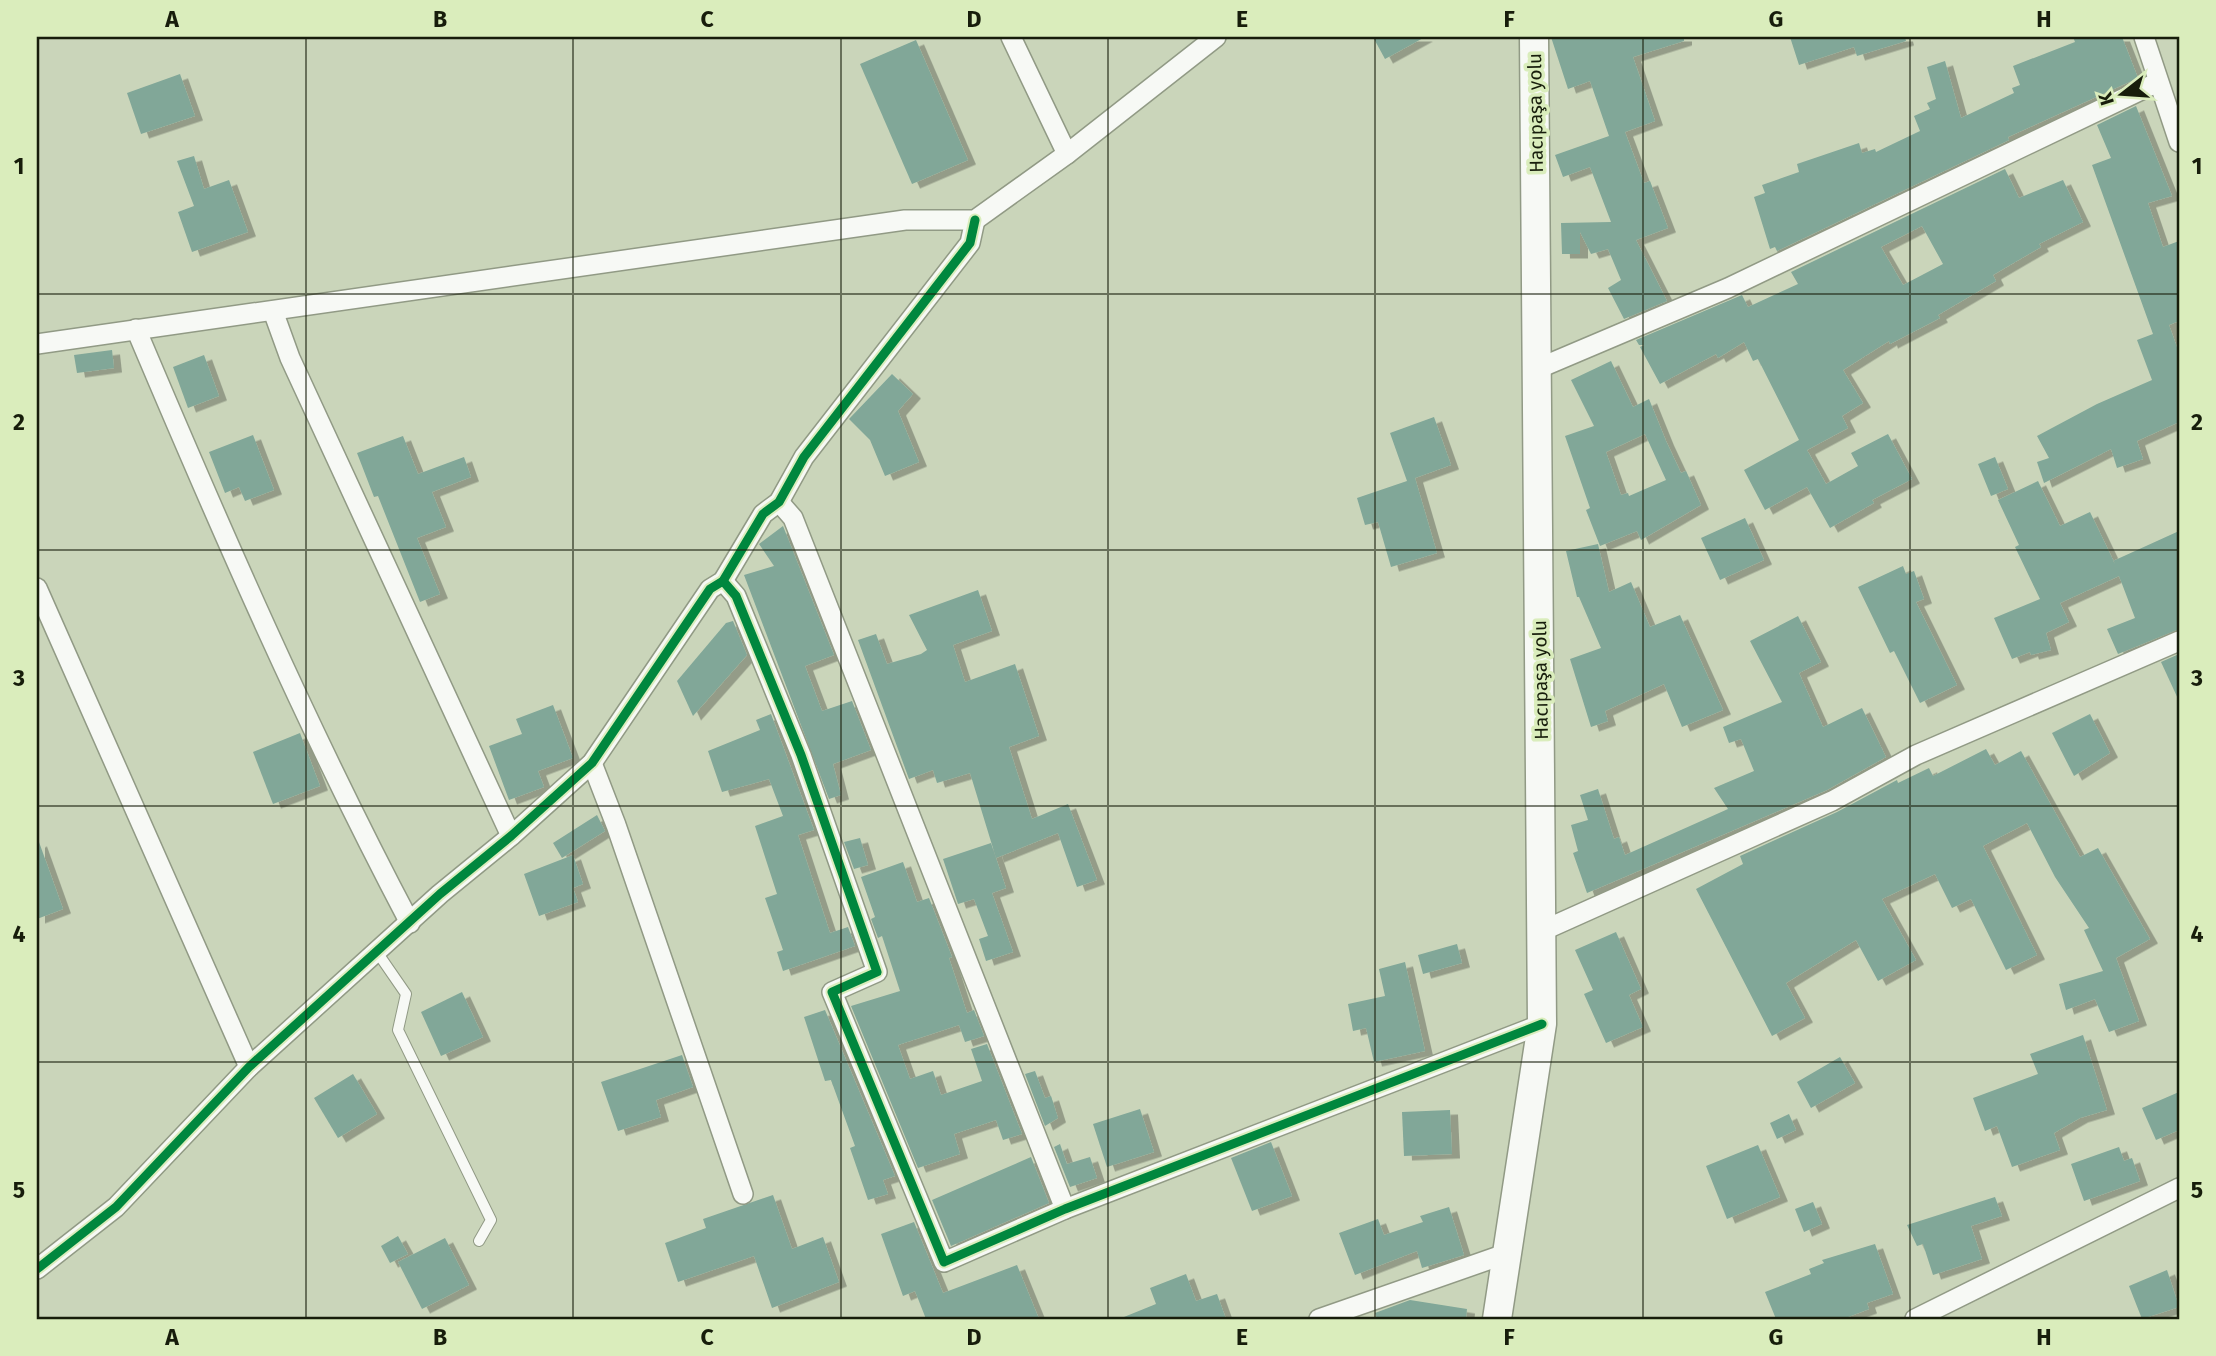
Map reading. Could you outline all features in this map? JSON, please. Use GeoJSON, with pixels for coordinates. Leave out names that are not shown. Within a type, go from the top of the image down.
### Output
{"type":"FeatureCollection","features":[{"type":"Feature","properties":{"kind":"main road","name":"Hacıpaşa yolu"},"geometry":{"type":"LineString","coordinates":[[1497,1319],[1542,1024],[1534,37]]}},
{"type":"Feature","properties":{"kind":"street"},"geometry":{"type":"LineString","coordinates":[[1011,37],[1067,154]]}},
{"type":"Feature","properties":{"kind":"street"},"geometry":{"type":"LineString","coordinates":[[37,344],[905,220],[975,220],[1067,154],[1216,37]]}},
{"type":"Feature","properties":{"kind":"street"},"geometry":{"type":"LineString","coordinates":[[2144,37],[2179,142]]}},
{"type":"Feature","properties":{"kind":"street"},"geometry":{"type":"LineString","coordinates":[[1537,369],[1728,288],[2158,82]]}},
{"type":"Feature","properties":{"kind":"street"},"geometry":{"type":"LineString","coordinates":[[37,1269],[116,1207],[249,1067],[440,894],[511,836],[592,763],[710,589],[723,581],[763,514],[779,502],[804,457],[970,243],[975,220]]}},
{"type":"Feature","properties":{"kind":"street"},"geometry":{"type":"LineString","coordinates":[[273,311],[290,358],[374,532],[511,836]]}},
{"type":"Feature","properties":{"kind":"street"},"geometry":{"type":"LineString","coordinates":[[136,330],[222,531],[330,768],[410,923]]}},
{"type":"Feature","properties":{"kind":"street"},"geometry":{"type":"LineString","coordinates":[[779,502],[793,518],[1065,1209]]}},
{"type":"Feature","properties":{"kind":"street"},"geometry":{"type":"LineString","coordinates":[[723,581],[736,596],[801,755],[877,972],[832,992],[944,1262],[1065,1209],[1542,1024]]}},
{"type":"Feature","properties":{"kind":"street"},"geometry":{"type":"LineString","coordinates":[[37,588],[249,1067]]}},
{"type":"Feature","properties":{"kind":"street"},"geometry":{"type":"LineString","coordinates":[[1542,931],[1832,801],[1916,755],[2179,642]]}},
{"type":"Feature","properties":{"kind":"street"},"geometry":{"type":"LineString","coordinates":[[592,763],[616,825],[743,1194]]}},
{"type":"Feature","properties":{"kind":"street"},"geometry":{"type":"LineString","coordinates":[[1915,1319],[2179,1188]]}},
{"type":"Feature","properties":{"kind":"street"},"geometry":{"type":"LineString","coordinates":[[1319,1319],[1508,1254]]}},
{"type":"Feature","properties":{"kind":"lane"},"geometry":{"type":"LineString","coordinates":[[377,952],[406,995],[398,1030],[491,1220],[479,1241]]}},
{"type":"Feature","properties":{"kind":"building"},"geometry":{"type":"Polygon","coordinates":[[[1373,37],[1425,37],[1385,59],[1373,37]]]}},
{"type":"Feature","properties":{"kind":"building"},"geometry":{"type":"Polygon","coordinates":[[[1551,37],[1684,37],[1684,41],[1633,57],[1655,121],[1625,132],[1644,183],[1650,181],[1668,228],[1636,240],[1667,301],[1624,319],[1608,288],[1621,280],[1608,249],[1591,254],[1580,232],[1580,254],[1562,254],[1561,223],[1611,222],[1590,167],[1563,177],[1555,155],[1609,136],[1590,81],[1568,89],[1551,37]]]}},
{"type":"Feature","properties":{"kind":"building"},"geometry":{"type":"Polygon","coordinates":[[[1790,37],[1905,37],[1906,41],[1857,56],[1854,47],[1799,65],[1790,37]]]}},
{"type":"Feature","properties":{"kind":"building"},"geometry":{"type":"Polygon","coordinates":[[[2073,37],[2122,37],[2138,78],[2008,137],[2009,140],[1777,251],[1775,247],[1770,249],[1754,197],[1765,193],[1762,185],[1799,172],[1797,164],[1859,143],[1862,153],[1875,149],[1876,152],[1920,131],[1914,116],[1930,109],[1927,103],[1936,99],[1927,67],[1945,61],[1961,118],[2014,93],[2012,88],[2020,85],[2013,66],[2075,42],[2073,37]]]}},
{"type":"Feature","properties":{"kind":"building"},"geometry":{"type":"Polygon","coordinates":[[[916,40],[968,160],[912,184],[860,64],[916,40]]]}},
{"type":"Feature","properties":{"kind":"building"},"geometry":{"type":"Polygon","coordinates":[[[180,74],[195,116],[141,134],[127,93],[180,74]]]}},
{"type":"Feature","properties":{"kind":"building"},"geometry":{"type":"Polygon","coordinates":[[[2136,106],[2172,196],[2148,203],[2163,247],[2179,241],[2179,321],[2169,325],[2179,353],[2179,422],[2137,441],[2143,459],[2117,468],[2111,449],[2044,483],[2037,462],[2049,458],[2037,436],[2097,404],[2152,380],[2137,340],[2153,334],[2092,165],[2111,158],[2097,125],[2136,106]]]}},
{"type":"Feature","properties":{"kind":"building"},"geometry":{"type":"Polygon","coordinates":[[[194,156],[204,189],[229,180],[248,232],[192,252],[178,212],[194,206],[177,161],[194,156]]]}},
{"type":"Feature","properties":{"kind":"building"},"geometry":{"type":"Polygon","coordinates":[[[2005,169],[2019,198],[2063,180],[2083,222],[2039,244],[2041,247],[1993,275],[1996,281],[1938,315],[1940,318],[1890,344],[1889,341],[1843,370],[1863,403],[1842,416],[1848,428],[1807,450],[1826,484],[1858,466],[1851,453],[1888,434],[1912,479],[1872,500],[1874,503],[1830,528],[1807,487],[1765,510],[1744,470],[1799,440],[1758,359],[1753,361],[1744,342],[1718,358],[1716,354],[1660,384],[1640,347],[1644,345],[1639,345],[1636,340],[1742,295],[1748,307],[1798,284],[1791,272],[2005,169]],[[1922,226],[1881,247],[1903,285],[1943,264],[1922,226]]]}},
{"type":"Feature","properties":{"kind":"building"},"geometry":{"type":"Polygon","coordinates":[[[112,350],[114,368],[77,373],[74,355],[112,350]]]}},
{"type":"Feature","properties":{"kind":"building"},"geometry":{"type":"Polygon","coordinates":[[[204,355],[219,396],[188,408],[173,367],[204,355]]]}},
{"type":"Feature","properties":{"kind":"building"},"geometry":{"type":"Polygon","coordinates":[[[1611,361],[1633,407],[1649,399],[1681,473],[1686,471],[1701,505],[1641,540],[1637,531],[1600,546],[1586,510],[1590,508],[1565,436],[1594,426],[1571,380],[1611,361]],[[1645,434],[1606,452],[1621,495],[1628,493],[1629,496],[1666,480],[1645,434]]]}},
{"type":"Feature","properties":{"kind":"building"},"geometry":{"type":"Polygon","coordinates":[[[892,374],[913,394],[898,411],[919,462],[885,476],[870,440],[849,419],[892,374]]]}},
{"type":"Feature","properties":{"kind":"building"},"geometry":{"type":"Polygon","coordinates":[[[1434,417],[1451,465],[1415,478],[1437,553],[1391,567],[1378,522],[1365,525],[1357,498],[1407,481],[1390,433],[1434,417]]]}},
{"type":"Feature","properties":{"kind":"building"},"geometry":{"type":"Polygon","coordinates":[[[253,435],[274,490],[245,501],[239,487],[225,493],[209,452],[253,435]]]}},
{"type":"Feature","properties":{"kind":"building"},"geometry":{"type":"Polygon","coordinates":[[[403,436],[418,474],[464,457],[471,477],[432,492],[446,527],[417,538],[440,594],[420,602],[378,496],[374,497],[357,453],[403,436]]]}},
{"type":"Feature","properties":{"kind":"building"},"geometry":{"type":"Polygon","coordinates":[[[1995,457],[2008,489],[1991,496],[1978,464],[1995,457]]]}},
{"type":"Feature","properties":{"kind":"building"},"geometry":{"type":"Polygon","coordinates":[[[2038,481],[2060,526],[2090,512],[2113,561],[2179,531],[2179,629],[2118,654],[2107,629],[2135,618],[2119,576],[2060,603],[2069,622],[2046,633],[2051,650],[2031,655],[2030,652],[2012,659],[1994,618],[2040,599],[2015,547],[2019,545],[1998,500],[2038,481]]]}},
{"type":"Feature","properties":{"kind":"building"},"geometry":{"type":"Polygon","coordinates":[[[1745,518],[1764,560],[1720,580],[1701,538],[1745,518]]]}},
{"type":"Feature","properties":{"kind":"building"},"geometry":{"type":"Polygon","coordinates":[[[783,526],[834,655],[805,666],[822,711],[852,701],[871,750],[833,764],[841,795],[829,799],[744,575],[774,566],[759,544],[783,526]]]}},
{"type":"Feature","properties":{"kind":"building"},"geometry":{"type":"Polygon","coordinates":[[[1598,544],[1609,592],[1631,582],[1650,627],[1680,615],[1723,710],[1682,727],[1664,684],[1605,711],[1608,721],[1591,727],[1570,659],[1601,648],[1577,597],[1566,551],[1598,544]]]}},
{"type":"Feature","properties":{"kind":"building"},"geometry":{"type":"Polygon","coordinates":[[[1903,566],[1906,574],[1914,571],[1924,599],[1916,602],[1957,685],[1920,703],[1894,651],[1890,653],[1858,587],[1903,566]]]}},
{"type":"Feature","properties":{"kind":"building"},"geometry":{"type":"Polygon","coordinates":[[[978,590],[992,631],[953,645],[965,682],[1015,664],[1039,736],[1009,747],[1032,819],[1068,804],[1097,880],[1077,887],[1058,833],[996,858],[970,773],[937,783],[933,770],[909,779],[858,640],[876,634],[887,664],[921,654],[927,650],[909,615],[978,590]]]}},
{"type":"Feature","properties":{"kind":"building"},"geometry":{"type":"Polygon","coordinates":[[[1798,616],[1821,662],[1799,673],[1823,727],[1862,708],[1886,757],[1827,790],[1587,893],[1573,853],[1578,851],[1571,825],[1588,820],[1580,795],[1598,789],[1614,839],[1619,837],[1625,855],[1728,809],[1714,788],[1754,771],[1741,739],[1729,743],[1723,727],[1782,702],[1750,641],[1798,616]]]}},
{"type":"Feature","properties":{"kind":"building"},"geometry":{"type":"Polygon","coordinates":[[[733,621],[747,655],[693,716],[677,681],[726,623],[733,621]]]}},
{"type":"Feature","properties":{"kind":"building"},"geometry":{"type":"Polygon","coordinates":[[[2179,654],[2179,701],[2161,662],[2179,654]]]}},
{"type":"Feature","properties":{"kind":"building"},"geometry":{"type":"Polygon","coordinates":[[[553,705],[573,758],[538,771],[544,787],[509,800],[489,746],[522,734],[516,719],[553,705]]]}},
{"type":"Feature","properties":{"kind":"building"},"geometry":{"type":"Polygon","coordinates":[[[771,714],[814,830],[798,835],[830,933],[848,927],[855,946],[783,971],[777,952],[783,950],[765,898],[777,894],[755,826],[783,816],[769,779],[722,792],[708,751],[760,730],[756,720],[771,714]]]}},
{"type":"Feature","properties":{"kind":"building"},"geometry":{"type":"Polygon","coordinates":[[[2090,714],[2110,753],[2074,776],[2052,733],[2090,714]]]}},
{"type":"Feature","properties":{"kind":"building"},"geometry":{"type":"Polygon","coordinates":[[[300,733],[320,786],[273,804],[253,752],[300,733]]]}},
{"type":"Feature","properties":{"kind":"building"},"geometry":{"type":"Polygon","coordinates":[[[1986,749],[1995,765],[2021,751],[2080,857],[2098,848],[2150,939],[2116,958],[2139,1021],[2109,1032],[2095,999],[2066,1010],[2059,984],[2103,971],[2084,930],[2089,928],[2055,877],[2027,823],[1983,846],[2037,955],[2006,970],[1971,899],[1952,908],[1935,874],[1882,899],[1916,960],[1878,981],[1856,940],[1786,983],[1805,1018],[1772,1036],[1696,889],[1743,864],[1740,856],[1837,812],[1897,780],[1898,783],[1929,768],[1933,776],[1986,749]]]}},
{"type":"Feature","properties":{"kind":"building"},"geometry":{"type":"Polygon","coordinates":[[[597,815],[605,831],[562,858],[553,843],[597,815]]]}},
{"type":"Feature","properties":{"kind":"building"},"geometry":{"type":"Polygon","coordinates":[[[860,838],[868,865],[854,869],[844,842],[860,838]]]}},
{"type":"Feature","properties":{"kind":"building"},"geometry":{"type":"Polygon","coordinates":[[[39,842],[63,909],[37,919],[37,843],[39,842]]]}},
{"type":"Feature","properties":{"kind":"building"},"geometry":{"type":"Polygon","coordinates":[[[991,843],[1006,888],[992,893],[1013,952],[986,961],[979,939],[988,936],[974,899],[958,904],[943,859],[991,843]]]}},
{"type":"Feature","properties":{"kind":"building"},"geometry":{"type":"Polygon","coordinates":[[[573,855],[583,884],[573,888],[578,902],[539,916],[524,874],[573,855]]]}},
{"type":"Feature","properties":{"kind":"building"},"geometry":{"type":"Polygon","coordinates":[[[903,862],[917,902],[929,898],[952,957],[949,958],[967,1013],[974,1010],[984,1036],[965,1042],[959,1025],[898,1045],[910,1079],[933,1071],[941,1095],[982,1081],[971,1049],[987,1044],[1022,1134],[1003,1140],[996,1120],[954,1134],[960,1154],[918,1168],[851,1006],[900,991],[882,936],[878,938],[871,919],[875,917],[861,877],[903,862]]]}},
{"type":"Feature","properties":{"kind":"building"},"geometry":{"type":"Polygon","coordinates":[[[1616,932],[1641,989],[1629,995],[1643,1027],[1606,1043],[1584,994],[1593,990],[1575,950],[1616,932]]]}},
{"type":"Feature","properties":{"kind":"building"},"geometry":{"type":"Polygon","coordinates":[[[1457,944],[1462,963],[1423,974],[1418,955],[1457,944]]]}},
{"type":"Feature","properties":{"kind":"building"},"geometry":{"type":"Polygon","coordinates":[[[1405,962],[1425,1051],[1374,1062],[1366,1028],[1353,1031],[1348,1004],[1385,996],[1379,969],[1405,962]]]}},
{"type":"Feature","properties":{"kind":"building"},"geometry":{"type":"Polygon","coordinates":[[[462,992],[483,1037],[441,1056],[421,1012],[462,992]]]}},
{"type":"Feature","properties":{"kind":"building"},"geometry":{"type":"Polygon","coordinates":[[[825,1010],[895,1176],[883,1180],[888,1194],[868,1200],[850,1148],[855,1146],[831,1080],[825,1081],[804,1017],[825,1010]]]}},
{"type":"Feature","properties":{"kind":"building"},"geometry":{"type":"Polygon","coordinates":[[[2083,1035],[2107,1110],[2080,1118],[2054,1133],[2060,1150],[2012,1167],[1997,1126],[1985,1131],[1973,1098],[2038,1074],[2030,1054],[2083,1035]]]}},
{"type":"Feature","properties":{"kind":"building"},"geometry":{"type":"Polygon","coordinates":[[[682,1055],[693,1087],[656,1100],[661,1117],[618,1131],[601,1082],[682,1055]]]}},
{"type":"Feature","properties":{"kind":"building"},"geometry":{"type":"Polygon","coordinates":[[[1840,1057],[1855,1083],[1811,1108],[1797,1082],[1840,1057]]]}},
{"type":"Feature","properties":{"kind":"building"},"geometry":{"type":"Polygon","coordinates":[[[1035,1071],[1045,1098],[1051,1096],[1058,1118],[1045,1126],[1025,1074],[1035,1071]]]}},
{"type":"Feature","properties":{"kind":"building"},"geometry":{"type":"Polygon","coordinates":[[[353,1074],[377,1114],[338,1138],[314,1098],[353,1074]]]}},
{"type":"Feature","properties":{"kind":"building"},"geometry":{"type":"Polygon","coordinates":[[[2179,1092],[2179,1130],[2156,1140],[2142,1108],[2179,1092]]]}},
{"type":"Feature","properties":{"kind":"building"},"geometry":{"type":"Polygon","coordinates":[[[1140,1109],[1154,1152],[1107,1167],[1093,1124],[1140,1109]]]}},
{"type":"Feature","properties":{"kind":"building"},"geometry":{"type":"Polygon","coordinates":[[[1450,1110],[1452,1154],[1404,1156],[1402,1112],[1450,1110]]]}},
{"type":"Feature","properties":{"kind":"building"},"geometry":{"type":"Polygon","coordinates":[[[1789,1114],[1796,1130],[1777,1139],[1770,1123],[1789,1114]]]}},
{"type":"Feature","properties":{"kind":"building"},"geometry":{"type":"Polygon","coordinates":[[[1271,1142],[1292,1196],[1252,1211],[1231,1158],[1271,1142]]]}},
{"type":"Feature","properties":{"kind":"building"},"geometry":{"type":"Polygon","coordinates":[[[1060,1144],[1067,1164],[1090,1157],[1097,1178],[1070,1187],[1054,1147],[1060,1144]]]}},
{"type":"Feature","properties":{"kind":"building"},"geometry":{"type":"Polygon","coordinates":[[[1758,1145],[1780,1197],[1727,1219],[1706,1166],[1758,1145]]]}},
{"type":"Feature","properties":{"kind":"building"},"geometry":{"type":"Polygon","coordinates":[[[2119,1147],[2124,1161],[2132,1158],[2140,1181],[2084,1201],[2071,1164],[2119,1147]]]}},
{"type":"Feature","properties":{"kind":"building"},"geometry":{"type":"Polygon","coordinates":[[[1031,1157],[1049,1203],[951,1246],[932,1200],[1031,1157]]]}},
{"type":"Feature","properties":{"kind":"building"},"geometry":{"type":"Polygon","coordinates":[[[773,1195],[792,1249],[823,1237],[839,1282],[772,1308],[754,1256],[678,1282],[665,1243],[706,1228],[703,1219],[773,1195]]]}},
{"type":"Feature","properties":{"kind":"building"},"geometry":{"type":"Polygon","coordinates":[[[1995,1197],[2002,1216],[1971,1226],[1982,1259],[1933,1275],[1923,1244],[1917,1246],[1907,1225],[1995,1197]]]}},
{"type":"Feature","properties":{"kind":"building"},"geometry":{"type":"Polygon","coordinates":[[[1813,1202],[1822,1224],[1804,1232],[1795,1209],[1813,1202]]]}},
{"type":"Feature","properties":{"kind":"building"},"geometry":{"type":"Polygon","coordinates":[[[1449,1207],[1464,1255],[1422,1268],[1417,1251],[1355,1275],[1339,1233],[1378,1219],[1384,1235],[1423,1222],[1420,1216],[1449,1207]]]}},
{"type":"Feature","properties":{"kind":"building"},"geometry":{"type":"Polygon","coordinates":[[[914,1222],[943,1293],[1017,1265],[1039,1319],[926,1319],[915,1291],[903,1296],[881,1234],[914,1222]]]}},
{"type":"Feature","properties":{"kind":"building"},"geometry":{"type":"Polygon","coordinates":[[[398,1236],[408,1254],[390,1263],[381,1246],[398,1236]]]}},
{"type":"Feature","properties":{"kind":"building"},"geometry":{"type":"Polygon","coordinates":[[[445,1238],[469,1285],[422,1309],[398,1262],[445,1238]]]}},
{"type":"Feature","properties":{"kind":"building"},"geometry":{"type":"Polygon","coordinates":[[[1875,1244],[1893,1294],[1867,1303],[1869,1309],[1843,1319],[1776,1319],[1765,1292],[1811,1274],[1809,1269],[1824,1263],[1822,1260],[1875,1244]]]}},
{"type":"Feature","properties":{"kind":"building"},"geometry":{"type":"Polygon","coordinates":[[[2167,1270],[2179,1307],[2142,1319],[2129,1286],[2167,1270]]]}},
{"type":"Feature","properties":{"kind":"building"},"geometry":{"type":"Polygon","coordinates":[[[1186,1274],[1196,1301],[1217,1294],[1226,1319],[1119,1319],[1156,1304],[1150,1288],[1186,1274]]]}},
{"type":"Feature","properties":{"kind":"building"},"geometry":{"type":"Polygon","coordinates":[[[1410,1300],[1467,1309],[1466,1319],[1377,1319],[1375,1313],[1410,1300]]]}},
{"type":"Feature","properties":{"kind":"cycle path"},"geometry":{"type":"LineString","coordinates":[[37,1269],[116,1207],[249,1067],[440,894],[511,836],[592,763],[710,589],[723,581],[763,514],[779,502],[804,457],[970,243],[975,220]]}},
{"type":"Feature","properties":{"kind":"cycle path"},"geometry":{"type":"LineString","coordinates":[[723,581],[736,596],[801,755],[877,972],[832,992],[944,1262],[1065,1209],[1542,1024]]}}]}
